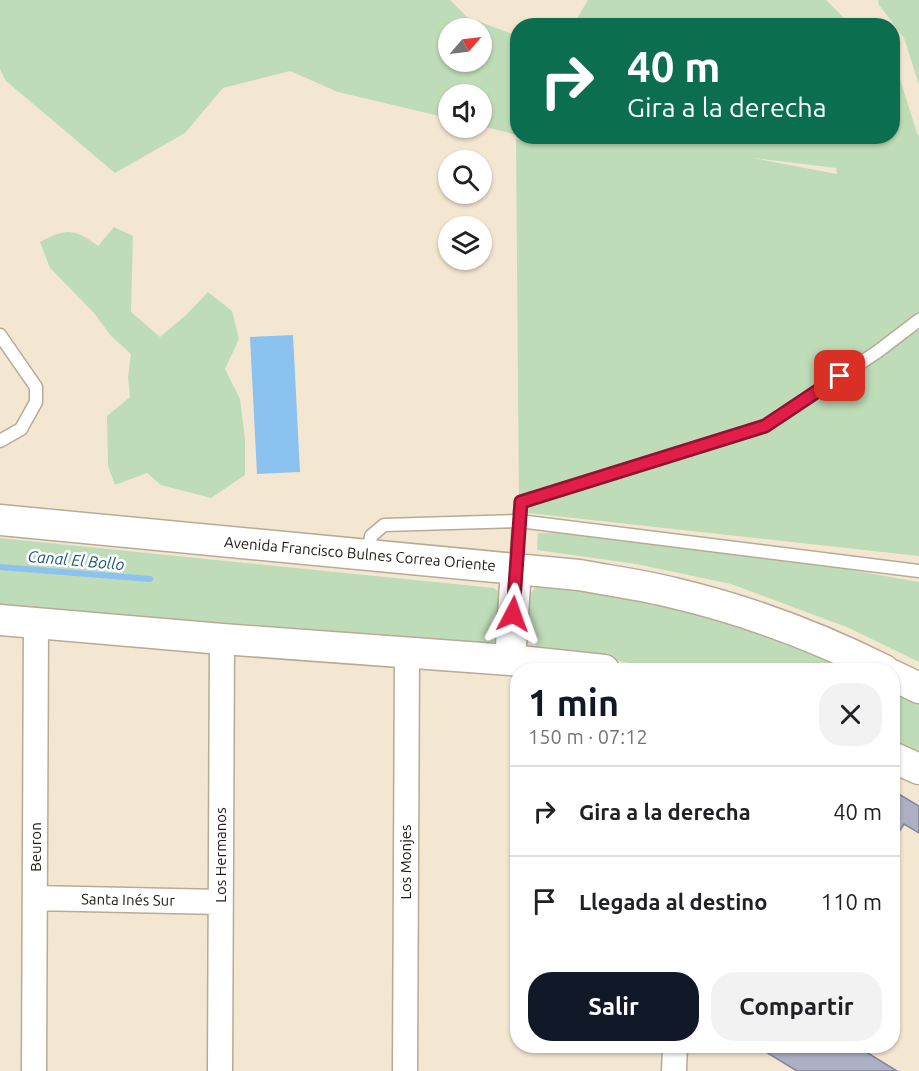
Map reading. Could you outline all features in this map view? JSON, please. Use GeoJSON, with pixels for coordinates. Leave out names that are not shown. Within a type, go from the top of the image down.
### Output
{"type":"FeatureCollection","features":[{"type":"Feature","properties":{"kind":"street","name":"Avenida Francisco Bulnes Correa Oriente"},"geometry":{"type":"LineString","coordinates":[[0,520],[579,575],[673,592],[743,612],[870,663]]}},
{"type":"Feature","properties":{"kind":"street"},"geometry":{"type":"LineString","coordinates":[[510,660],[516,569]]}},
{"type":"Feature","properties":{"kind":"street"},"geometry":{"type":"LineString","coordinates":[[0,620],[538,663]]}},
{"type":"Feature","properties":{"kind":"street","name":"Beuron"},"geometry":{"type":"LineString","coordinates":[[34,1071],[36,624]]}},
{"type":"Feature","properties":{"kind":"street","name":"Los Hermanos"},"geometry":{"type":"LineString","coordinates":[[220,1071],[222,639]]}},
{"type":"Feature","properties":{"kind":"street","name":"Los Monjes"},"geometry":{"type":"LineString","coordinates":[[405,1071],[407,652]]}},
{"type":"Feature","properties":{"kind":"street"},"geometry":{"type":"LineString","coordinates":[[900,679],[919,688]]}},
{"type":"Feature","properties":{"kind":"street"},"geometry":{"type":"LineString","coordinates":[[900,761],[919,769]]}},
{"type":"Feature","properties":{"kind":"street","name":"Santa Inés Sur"},"geometry":{"type":"LineString","coordinates":[[35,898],[220,902]]}},
{"type":"Feature","properties":{"kind":"street"},"geometry":{"type":"LineString","coordinates":[[674,1071],[675,1053]]}},
{"type":"Feature","properties":{"kind":"lane"},"geometry":{"type":"LineString","coordinates":[[516,569],[521,502],[765,426],[919,320]]}},
{"type":"Feature","properties":{"kind":"lane"},"geometry":{"type":"LineString","coordinates":[[0,335],[36,387],[36,402],[21,429],[0,441]]}},
{"type":"Feature","properties":{"kind":"lane"},"geometry":{"type":"LineString","coordinates":[[369,555],[372,536],[384,525],[519,521],[919,572]]}},
{"type":"Feature","properties":{"kind":"green space"},"geometry":{"type":"Polygon","coordinates":[[[0,0],[450,0],[470,18],[438,18],[438,72],[492,72],[492,27],[510,33],[510,133],[492,129],[492,84],[438,84],[438,116],[338,92],[290,71],[223,88],[185,133],[115,173],[6,81],[0,69],[0,0]]]}},
{"type":"Feature","properties":{"kind":"green space"},"geometry":{"type":"Polygon","coordinates":[[[588,0],[826,0],[844,18],[577,18],[588,0]]]}},
{"type":"Feature","properties":{"kind":"green space"},"geometry":{"type":"Polygon","coordinates":[[[878,0],[919,0],[919,85],[904,38],[900,33],[900,18],[889,18],[878,0]]]}},
{"type":"Feature","properties":{"kind":"green space"},"geometry":{"type":"Polygon","coordinates":[[[900,79],[918,136],[919,133],[919,556],[519,512],[516,144],[900,144],[900,79]],[[753,158],[837,174],[836,168],[753,158]]]}},
{"type":"Feature","properties":{"kind":"green space"},"geometry":{"type":"Polygon","coordinates":[[[114,227],[133,236],[131,312],[160,337],[208,292],[232,311],[239,339],[225,369],[240,399],[245,439],[245,475],[211,498],[161,485],[147,473],[115,485],[108,466],[107,416],[130,397],[128,377],[131,354],[111,336],[94,313],[50,268],[40,242],[56,234],[70,232],[83,236],[98,246],[114,227]]]}},
{"type":"Feature","properties":{"kind":"green space"},"geometry":{"type":"Polygon","coordinates":[[[639,532],[919,582],[919,662],[849,628],[731,584],[636,564],[537,550],[538,533],[639,532]]]}},
{"type":"Feature","properties":{"kind":"green space"},"geometry":{"type":"Polygon","coordinates":[[[0,538],[494,588],[506,597],[501,638],[492,649],[0,605],[0,538]]]}},
{"type":"Feature","properties":{"kind":"green space"},"geometry":{"type":"Polygon","coordinates":[[[546,584],[695,613],[753,629],[841,663],[630,663],[537,646],[531,642],[527,632],[529,595],[535,588],[546,584]]]}},
{"type":"Feature","properties":{"kind":"green space"},"geometry":{"type":"Polygon","coordinates":[[[900,692],[919,702],[919,757],[900,748],[900,692]]]}},
{"type":"Feature","properties":{"kind":"water"},"geometry":{"type":"Polygon","coordinates":[[[293,335],[300,472],[257,474],[250,337],[293,335]]]}},
{"type":"Feature","properties":{"kind":"building"},"geometry":{"type":"Polygon","coordinates":[[[900,795],[919,806],[919,833],[904,824],[900,830],[900,795]]]}},
{"type":"Feature","properties":{"kind":"building"},"geometry":{"type":"Polygon","coordinates":[[[767,1053],[868,1053],[897,1071],[797,1071],[767,1053]]]}},
{"type":"Feature","properties":{"kind":"waterway","name":"Canal El Bollo"},"geometry":{"type":"LineString","coordinates":[[0,567],[150,579]]}},
{"type":"Feature","properties":{"kind":"route"},"geometry":{"type":"LineString","coordinates":[[513,614],[521,502],[765,426],[840,376]]}}]}
